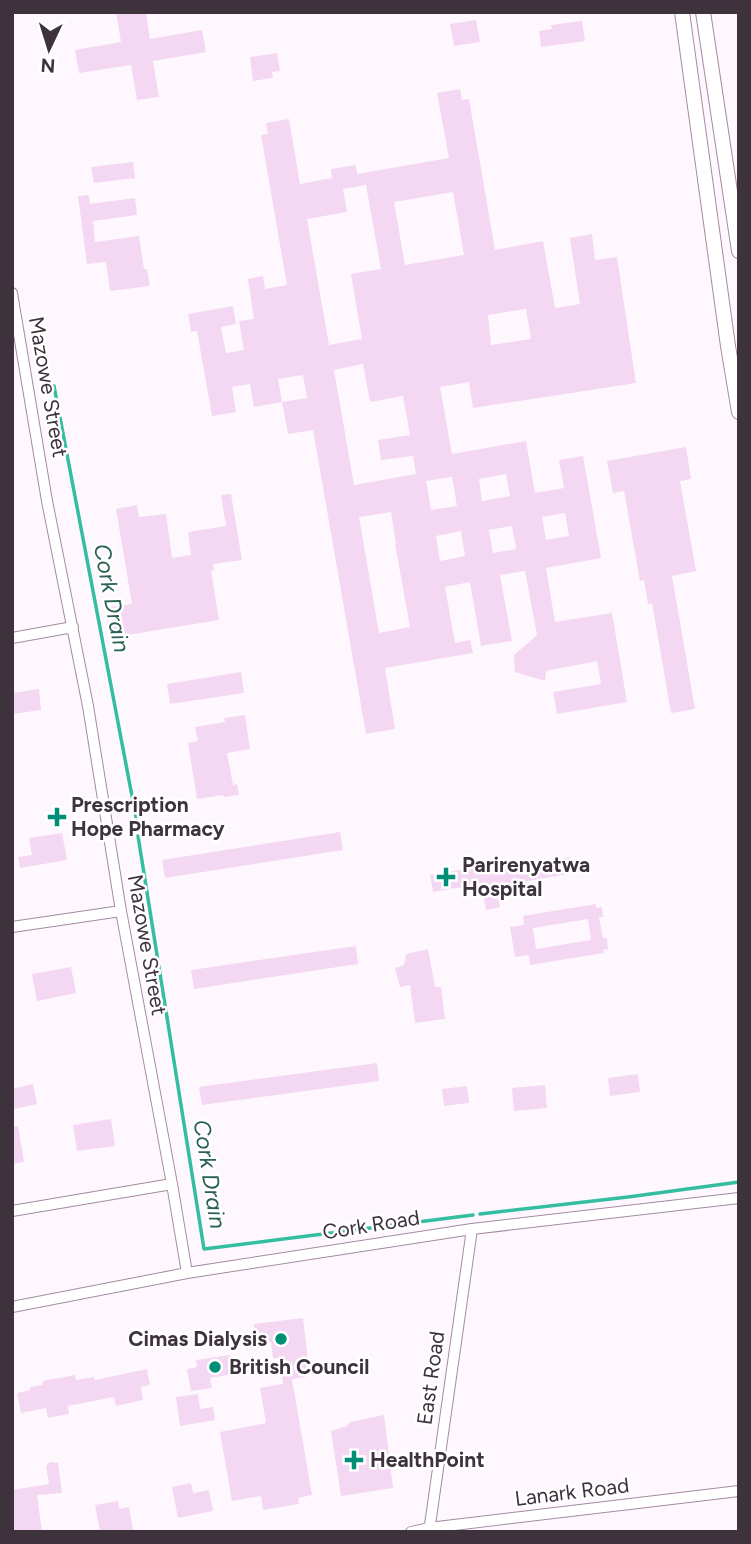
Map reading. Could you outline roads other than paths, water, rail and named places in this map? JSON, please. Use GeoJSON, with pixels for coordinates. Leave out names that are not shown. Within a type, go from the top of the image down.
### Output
{"type":"FeatureCollection","features":[{"type":"Feature","properties":{"kind":"main road"},"geometry":{"type":"LineString","coordinates":[[682,12],[727,346],[739,412]]}},
{"type":"Feature","properties":{"kind":"main road"},"geometry":{"type":"LineString","coordinates":[[703,12],[739,251]]}},
{"type":"Feature","properties":{"kind":"street","name":"Mazowe Street"},"geometry":{"type":"LineString","coordinates":[[12,293],[47,501],[88,706],[121,911],[187,1273]]}},
{"type":"Feature","properties":{"kind":"street"},"geometry":{"type":"LineString","coordinates":[[12,638],[73,627]]}},
{"type":"Feature","properties":{"kind":"street"},"geometry":{"type":"LineString","coordinates":[[12,927],[121,911]]}},
{"type":"Feature","properties":{"kind":"street"},"geometry":{"type":"LineString","coordinates":[[12,1211],[172,1184]]}},
{"type":"Feature","properties":{"kind":"street","name":"Cork Road"},"geometry":{"type":"LineString","coordinates":[[12,1307],[187,1273],[472,1229],[739,1198]]}},
{"type":"Feature","properties":{"kind":"street","name":"East Road"},"geometry":{"type":"LineString","coordinates":[[429,1530],[472,1229]]}},
{"type":"Feature","properties":{"kind":"street","name":"Lanark Road"},"geometry":{"type":"LineString","coordinates":[[411,1532],[739,1491]]}},
{"type":"Feature","properties":{"kind":"waterway","name":"Cork Drain"},"geometry":{"type":"LineString","coordinates":[[54,386],[136,817]]}},
{"type":"Feature","properties":{"kind":"waterway","name":"Cork Drain"},"geometry":{"type":"LineString","coordinates":[[138,836],[204,1249],[473,1215]]}},
{"type":"Feature","properties":{"kind":"waterway","name":"Cork Drain"},"geometry":{"type":"LineString","coordinates":[[480,1214],[739,1182]]}},
{"type":"Feature","properties":{"kind":"place","name":"Prescription Hope Pharmacy"},"geometry":{"type":"Point","coordinates":[57,817]}},
{"type":"Feature","properties":{"kind":"place","name":"Parirenyatwa Hospital"},"geometry":{"type":"Point","coordinates":[446,877]}},
{"type":"Feature","properties":{"kind":"place","name":"Cimas Dialysis"},"geometry":{"type":"Point","coordinates":[281,1339]}},
{"type":"Feature","properties":{"kind":"place","name":"British Council"},"geometry":{"type":"Point","coordinates":[215,1367]}},
{"type":"Feature","properties":{"kind":"place","name":"HealthPoint"},"geometry":{"type":"Point","coordinates":[354,1460]}}]}
